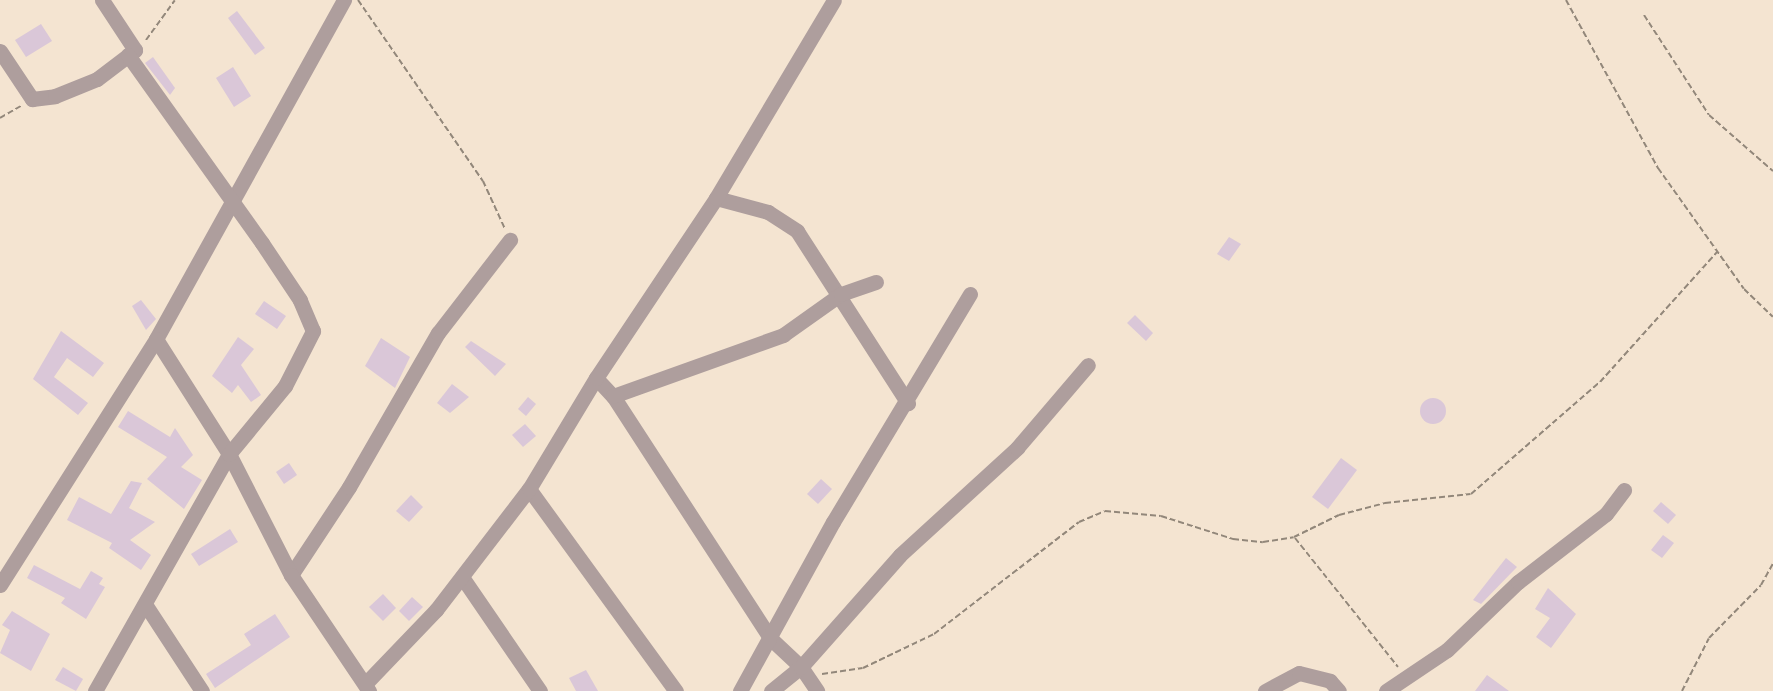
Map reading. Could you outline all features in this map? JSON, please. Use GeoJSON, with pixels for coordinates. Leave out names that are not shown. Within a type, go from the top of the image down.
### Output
{"type":"FeatureCollection","features":[{"type":"Feature","properties":{"kind":"street"},"geometry":{"type":"LineString","coordinates":[[95,691],[229,454],[285,386],[313,331],[300,300],[233,206],[131,52],[102,0]]}},
{"type":"Feature","properties":{"kind":"street"},"geometry":{"type":"LineString","coordinates":[[0,585],[156,339],[233,206],[344,0]]}},
{"type":"Feature","properties":{"kind":"street"},"geometry":{"type":"LineString","coordinates":[[156,339],[229,454],[291,575],[367,688],[462,577],[529,489],[596,378],[716,198],[834,0]]}},
{"type":"Feature","properties":{"kind":"street"},"geometry":{"type":"LineString","coordinates":[[0,51],[32,99],[55,96],[97,79],[131,52]]}},
{"type":"Feature","properties":{"kind":"street"},"geometry":{"type":"LineString","coordinates":[[716,198],[785,219],[841,294],[908,403]]}},
{"type":"Feature","properties":{"kind":"street"},"geometry":{"type":"LineString","coordinates":[[291,575],[349,487],[438,333],[510,240]]}},
{"type":"Feature","properties":{"kind":"street"},"geometry":{"type":"LineString","coordinates":[[613,396],[783,335],[841,294],[876,282]]}},
{"type":"Feature","properties":{"kind":"street"},"geometry":{"type":"LineString","coordinates":[[740,691],[832,522],[908,403],[970,294]]}},
{"type":"Feature","properties":{"kind":"street"},"geometry":{"type":"LineString","coordinates":[[771,691],[804,672],[900,555],[1017,448],[1088,365]]}},
{"type":"Feature","properties":{"kind":"street"},"geometry":{"type":"LineString","coordinates":[[596,378],[613,396],[770,638],[804,672],[817,691]]}},
{"type":"Feature","properties":{"kind":"street"},"geometry":{"type":"LineString","coordinates":[[529,489],[676,691]]}},
{"type":"Feature","properties":{"kind":"street"},"geometry":{"type":"LineString","coordinates":[[1386,691],[1409,679],[1518,582],[1606,514],[1624,490]]}},
{"type":"Feature","properties":{"kind":"street"},"geometry":{"type":"LineString","coordinates":[[462,577],[540,691]]}},
{"type":"Feature","properties":{"kind":"street"},"geometry":{"type":"LineString","coordinates":[[145,604],[202,691]]}},
{"type":"Feature","properties":{"kind":"street"},"geometry":{"type":"LineString","coordinates":[[1265,691],[1299,673],[1330,681],[1339,691]]}},
{"type":"Feature","properties":{"kind":"path"},"geometry":{"type":"LineString","coordinates":[[131,52],[174,0]]}},
{"type":"Feature","properties":{"kind":"path"},"geometry":{"type":"LineString","coordinates":[[358,0],[483,181],[510,240]]}},
{"type":"Feature","properties":{"kind":"path"},"geometry":{"type":"LineString","coordinates":[[1566,0],[1658,168],[1744,289],[1773,318]]}},
{"type":"Feature","properties":{"kind":"path"},"geometry":{"type":"LineString","coordinates":[[1644,15],[1709,115],[1773,171]]}},
{"type":"Feature","properties":{"kind":"path"},"geometry":{"type":"LineString","coordinates":[[0,118],[32,99]]}},
{"type":"Feature","properties":{"kind":"path"},"geometry":{"type":"LineString","coordinates":[[804,672],[863,668],[934,634],[1079,522],[1105,511],[1161,516],[1233,539],[1263,542],[1294,537],[1339,515],[1373,506],[1471,494],[1600,382],[1717,252]]}},
{"type":"Feature","properties":{"kind":"path"},"geometry":{"type":"LineString","coordinates":[[1294,537],[1376,645],[1409,679]]}},
{"type":"Feature","properties":{"kind":"path"},"geometry":{"type":"LineString","coordinates":[[1682,691],[1709,638],[1761,585],[1773,563]]}},
{"type":"Feature","properties":{"kind":"building"},"geometry":{"type":"Polygon","coordinates":[[[237,11],[265,48],[255,55],[228,18],[237,11]]]}},
{"type":"Feature","properties":{"kind":"building"},"geometry":{"type":"Polygon","coordinates":[[[41,24],[52,41],[26,57],[15,40],[41,24]]]}},
{"type":"Feature","properties":{"kind":"building"},"geometry":{"type":"Polygon","coordinates":[[[153,57],[175,88],[170,95],[145,63],[153,57]]]}},
{"type":"Feature","properties":{"kind":"building"},"geometry":{"type":"Polygon","coordinates":[[[233,67],[251,96],[234,107],[216,78],[233,67]]]}},
{"type":"Feature","properties":{"kind":"building"},"geometry":{"type":"Polygon","coordinates":[[[1229,237],[1241,244],[1229,261],[1217,254],[1229,237]]]}},
{"type":"Feature","properties":{"kind":"building"},"geometry":{"type":"Polygon","coordinates":[[[141,300],[156,319],[146,330],[132,306],[141,300]]]}},
{"type":"Feature","properties":{"kind":"building"},"geometry":{"type":"Polygon","coordinates":[[[264,301],[286,316],[277,329],[255,314],[264,301]]]}},
{"type":"Feature","properties":{"kind":"building"},"geometry":{"type":"Polygon","coordinates":[[[1135,315],[1153,333],[1146,341],[1127,323],[1135,315]]]}},
{"type":"Feature","properties":{"kind":"building"},"geometry":{"type":"Polygon","coordinates":[[[61,331],[104,363],[93,377],[67,358],[54,377],[88,403],[78,415],[33,379],[61,331]]]}},
{"type":"Feature","properties":{"kind":"building"},"geometry":{"type":"Polygon","coordinates":[[[238,337],[254,349],[241,365],[261,395],[251,402],[238,385],[232,393],[212,376],[238,337]]]}},
{"type":"Feature","properties":{"kind":"building"},"geometry":{"type":"Polygon","coordinates":[[[381,338],[410,357],[395,388],[365,366],[381,338]]]}},
{"type":"Feature","properties":{"kind":"building"},"geometry":{"type":"Polygon","coordinates":[[[471,341],[506,364],[495,376],[465,347],[471,341]]]}},
{"type":"Feature","properties":{"kind":"building"},"geometry":{"type":"Polygon","coordinates":[[[452,384],[469,397],[450,413],[437,403],[452,384]]]}},
{"type":"Feature","properties":{"kind":"building"},"geometry":{"type":"Polygon","coordinates":[[[528,397],[536,404],[526,416],[518,409],[528,397]]]}},
{"type":"Feature","properties":{"kind":"building"},"geometry":{"type":"Polygon","coordinates":[[[1433,398],[1442,402],[1446,411],[1442,420],[1433,424],[1424,420],[1420,411],[1424,402],[1433,398]]]}},
{"type":"Feature","properties":{"kind":"building"},"geometry":{"type":"Polygon","coordinates":[[[128,411],[170,437],[175,428],[193,455],[181,467],[202,480],[184,509],[147,479],[167,457],[118,427],[128,411]]]}},
{"type":"Feature","properties":{"kind":"building"},"geometry":{"type":"Polygon","coordinates":[[[525,424],[536,436],[523,447],[512,435],[525,424]]]}},
{"type":"Feature","properties":{"kind":"building"},"geometry":{"type":"Polygon","coordinates":[[[1341,458],[1357,470],[1328,509],[1312,497],[1341,458]]]}},
{"type":"Feature","properties":{"kind":"building"},"geometry":{"type":"Polygon","coordinates":[[[289,463],[297,475],[284,484],[276,472],[289,463]]]}},
{"type":"Feature","properties":{"kind":"building"},"geometry":{"type":"Polygon","coordinates":[[[821,479],[832,489],[818,504],[807,494],[821,479]]]}},
{"type":"Feature","properties":{"kind":"building"},"geometry":{"type":"Polygon","coordinates":[[[131,481],[142,483],[129,508],[155,522],[130,540],[151,555],[141,570],[109,548],[112,543],[67,520],[79,497],[111,514],[131,481]]]}},
{"type":"Feature","properties":{"kind":"building"},"geometry":{"type":"Polygon","coordinates":[[[411,495],[423,507],[409,522],[396,511],[411,495]]]}},
{"type":"Feature","properties":{"kind":"building"},"geometry":{"type":"Polygon","coordinates":[[[1661,502],[1676,515],[1668,524],[1653,511],[1661,502]]]}},
{"type":"Feature","properties":{"kind":"building"},"geometry":{"type":"Polygon","coordinates":[[[230,529],[238,542],[199,566],[191,554],[230,529]]]}},
{"type":"Feature","properties":{"kind":"building"},"geometry":{"type":"Polygon","coordinates":[[[1663,535],[1674,543],[1662,558],[1651,550],[1663,535]]]}},
{"type":"Feature","properties":{"kind":"building"},"geometry":{"type":"Polygon","coordinates":[[[1506,558],[1517,567],[1481,604],[1473,600],[1506,558]]]}},
{"type":"Feature","properties":{"kind":"building"},"geometry":{"type":"Polygon","coordinates":[[[34,565],[80,589],[91,571],[103,578],[99,584],[105,587],[86,619],[61,603],[65,598],[27,578],[34,565]]]}},
{"type":"Feature","properties":{"kind":"building"},"geometry":{"type":"Polygon","coordinates":[[[1548,588],[1576,614],[1551,648],[1536,637],[1550,618],[1535,609],[1548,588]]]}},
{"type":"Feature","properties":{"kind":"building"},"geometry":{"type":"Polygon","coordinates":[[[383,594],[396,608],[383,621],[369,607],[383,594]]]}},
{"type":"Feature","properties":{"kind":"building"},"geometry":{"type":"Polygon","coordinates":[[[412,597],[423,607],[409,621],[399,611],[412,597]]]}},
{"type":"Feature","properties":{"kind":"building"},"geometry":{"type":"Polygon","coordinates":[[[12,611],[50,634],[31,671],[0,653],[10,630],[2,625],[12,611]]]}},
{"type":"Feature","properties":{"kind":"building"},"geometry":{"type":"Polygon","coordinates":[[[275,614],[290,637],[215,688],[206,674],[251,645],[244,634],[275,614]]]}},
{"type":"Feature","properties":{"kind":"building"},"geometry":{"type":"Polygon","coordinates":[[[63,667],[83,679],[76,691],[55,680],[63,667]]]}},
{"type":"Feature","properties":{"kind":"building"},"geometry":{"type":"Polygon","coordinates":[[[586,670],[598,691],[576,691],[569,678],[586,670]]]}},
{"type":"Feature","properties":{"kind":"building"},"geometry":{"type":"Polygon","coordinates":[[[1487,675],[1509,691],[1475,691],[1487,675]]]}}]}
